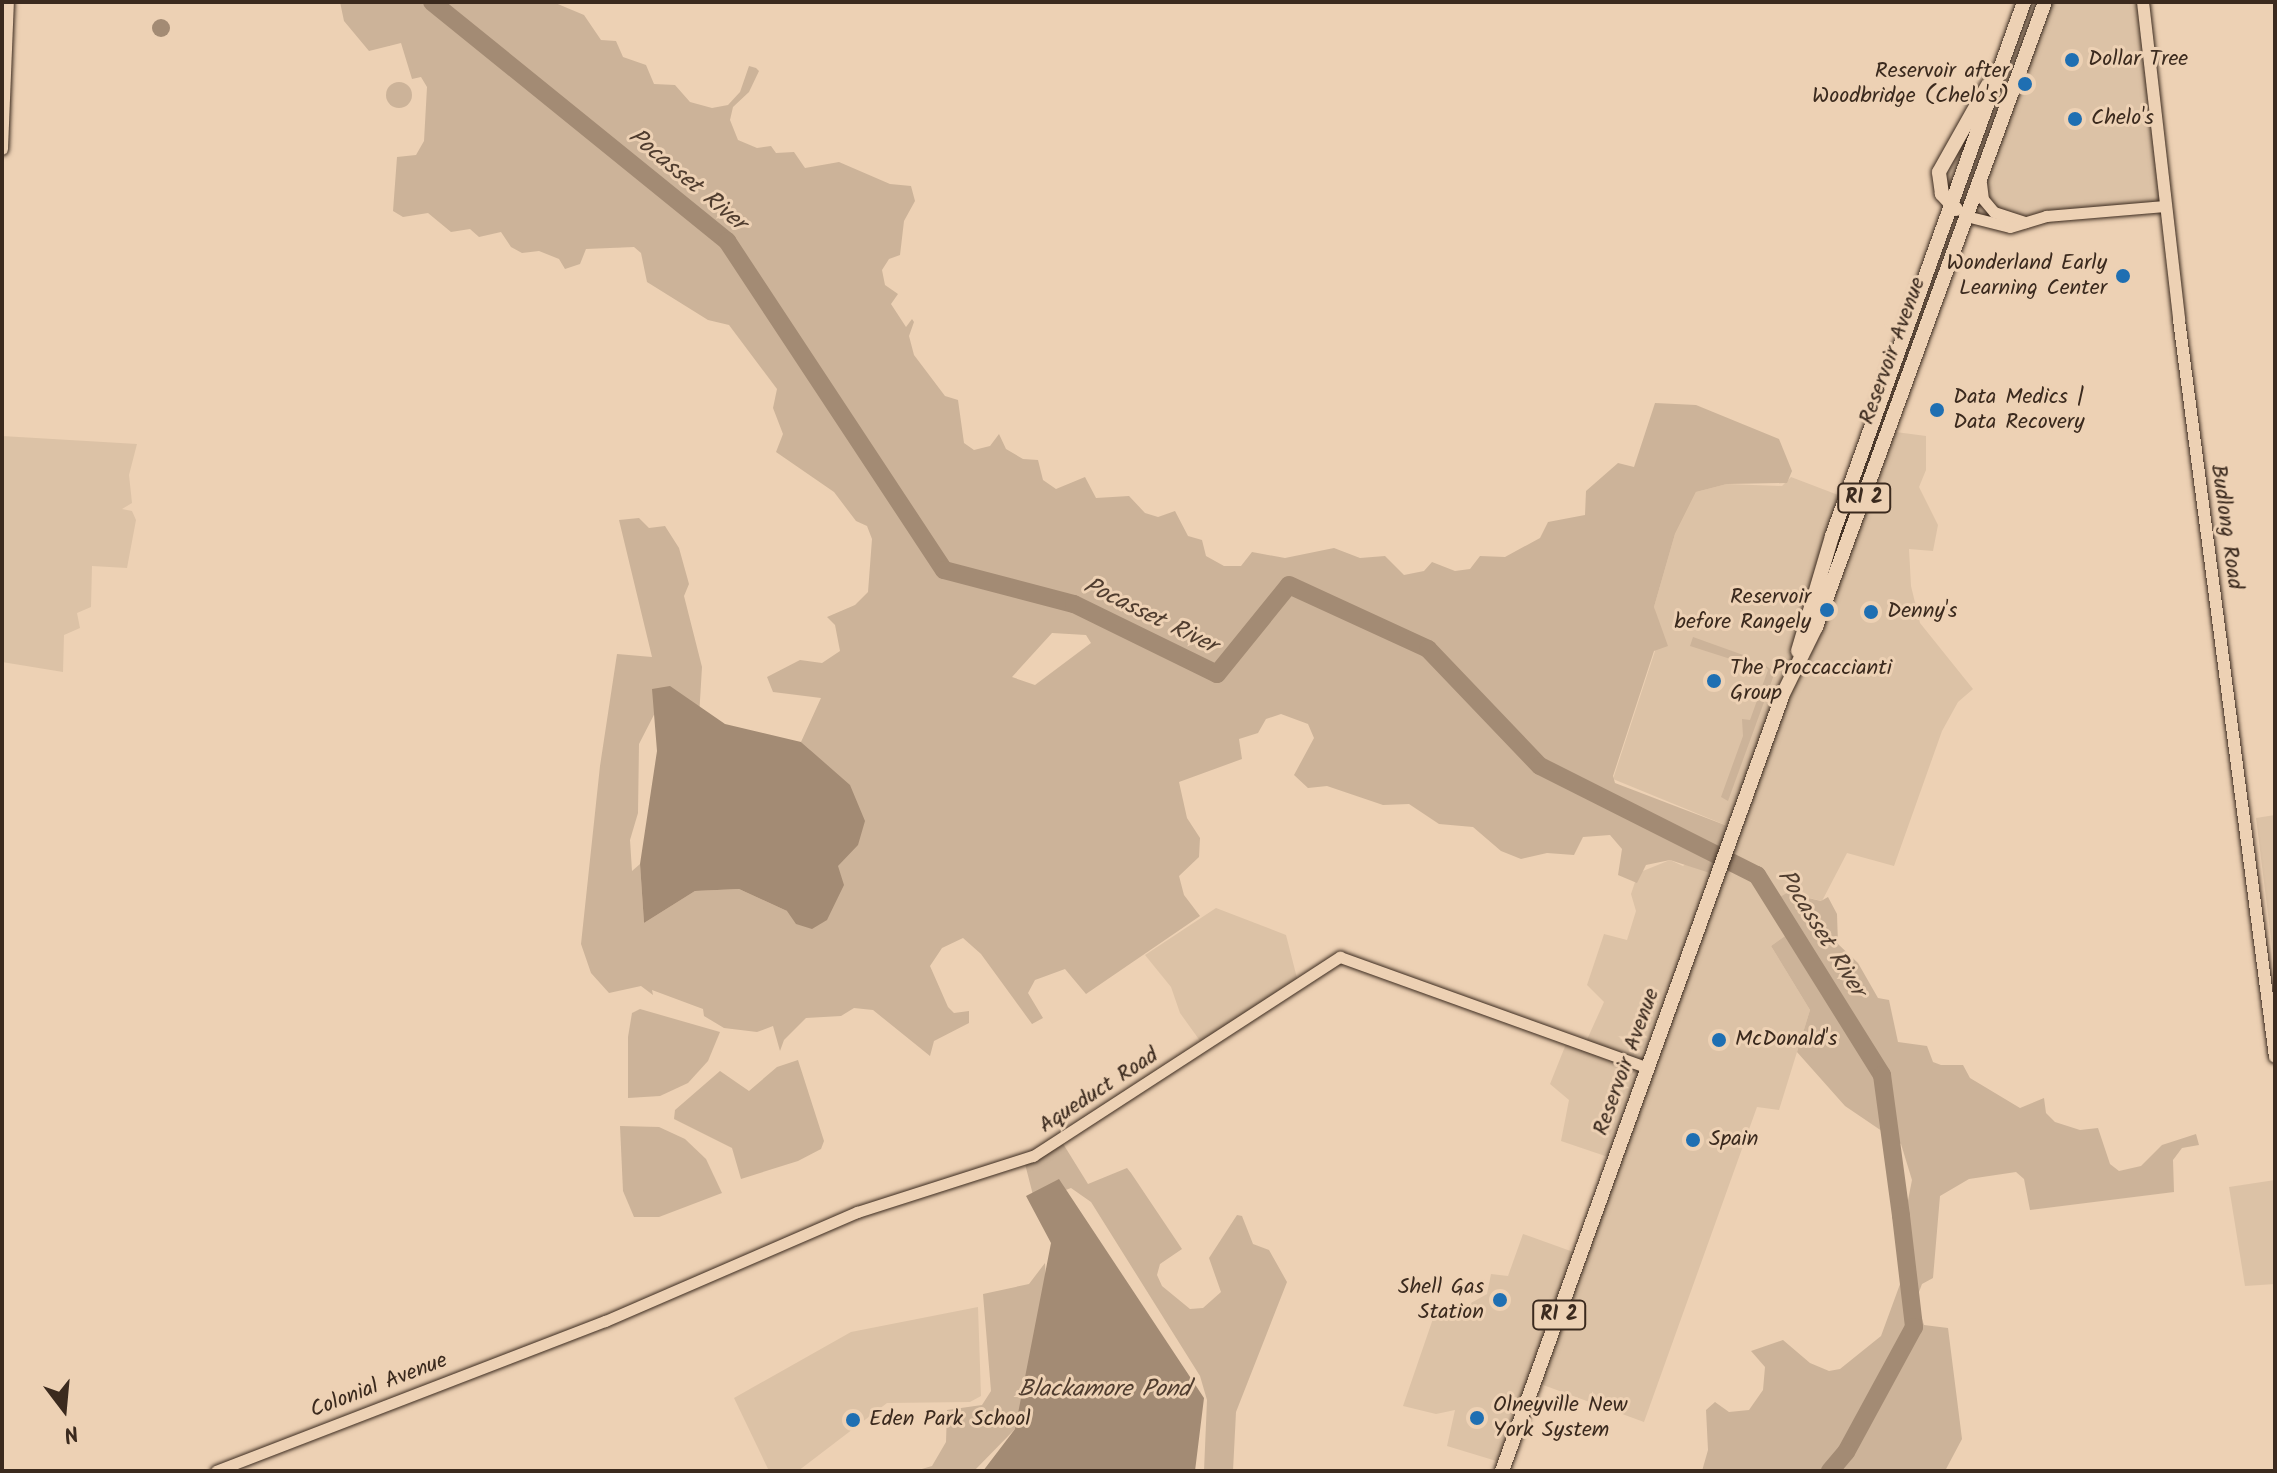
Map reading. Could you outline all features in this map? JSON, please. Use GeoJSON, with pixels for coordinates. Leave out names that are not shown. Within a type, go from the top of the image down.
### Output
{"type":"FeatureCollection","features":[{"type":"Feature","properties":{"kind":"main road"},"geometry":{"type":"LineString","coordinates":[[2,149],[8,2]]}},
{"type":"Feature","properties":{"kind":"main road","name":"Reservoir Avenue"},"geometry":{"type":"LineString","coordinates":[[1502,1471],[1794,668],[1832,536],[2024,2]]}},
{"type":"Feature","properties":{"kind":"main road","name":"Reservoir Avenue"},"geometry":{"type":"LineString","coordinates":[[1794,668],[1816,627],[2045,2]]}},
{"type":"Feature","properties":{"kind":"main road","name":"Budlong Road"},"geometry":{"type":"LineString","coordinates":[[2143,2],[2165,206],[2275,1057]]}},
{"type":"Feature","properties":{"kind":"main road"},"geometry":{"type":"LineString","coordinates":[[1966,216],[1951,205],[1940,188],[1939,172],[2001,65]]}},
{"type":"Feature","properties":{"kind":"street"},"geometry":{"type":"LineString","coordinates":[[1981,180],[1983,199],[1994,212],[2030,223]]}},
{"type":"Feature","properties":{"kind":"street"},"geometry":{"type":"LineString","coordinates":[[1966,216],[2001,226],[2030,223],[2046,216],[2165,206]]}},
{"type":"Feature","properties":{"kind":"street","name":"Aqueduct Road"},"geometry":{"type":"LineString","coordinates":[[557,1339],[857,1212],[1033,1156],[1340,957],[1648,1068]]}},
{"type":"Feature","properties":{"kind":"street","name":"Colonial Avenue"},"geometry":{"type":"LineString","coordinates":[[216,1471],[557,1339]]}},
{"type":"Feature","properties":{"kind":"shaded area"},"geometry":{"type":"Polygon","coordinates":[[[340,2],[553,2],[584,15],[601,40],[616,41],[623,57],[646,65],[654,84],[675,85],[690,102],[712,108],[728,105],[740,92],[749,66],[756,68],[759,71],[749,92],[733,107],[730,120],[738,140],[757,148],[771,146],[776,153],[794,152],[805,168],[839,162],[890,184],[911,186],[915,201],[904,221],[900,255],[889,259],[882,270],[885,285],[898,294],[891,304],[906,327],[912,319],[914,322],[909,336],[914,355],[945,396],[958,400],[964,443],[974,450],[990,446],[999,434],[1006,449],[1023,459],[1038,460],[1043,480],[1056,489],[1085,477],[1096,498],[1129,496],[1145,513],[1158,517],[1175,511],[1188,536],[1202,540],[1206,556],[1224,566],[1241,566],[1252,552],[1285,558],[1334,548],[1360,558],[1385,556],[1404,575],[1424,571],[1432,562],[1455,571],[1470,569],[1480,556],[1505,557],[1540,538],[1548,522],[1585,515],[1586,491],[1618,463],[1634,467],[1655,403],[1696,405],[1779,439],[1792,471],[1787,483],[1727,484],[1696,492],[1675,534],[1654,607],[1668,646],[1654,651],[1613,776],[1615,783],[1730,827],[1716,875],[1670,860],[1646,865],[1637,883],[1618,875],[1622,849],[1610,835],[1583,837],[1574,855],[1547,853],[1521,859],[1501,851],[1473,827],[1439,824],[1409,804],[1383,805],[1327,786],[1308,788],[1294,775],[1314,738],[1308,724],[1281,714],[1266,719],[1258,733],[1239,739],[1242,759],[1179,782],[1187,818],[1200,838],[1199,857],[1179,876],[1184,895],[1200,916],[1086,994],[1065,969],[1035,980],[1028,993],[1043,1018],[1032,1024],[981,954],[963,938],[942,948],[930,966],[948,1007],[954,1013],[969,1011],[969,1023],[934,1041],[930,1056],[873,1010],[854,1008],[841,1016],[806,1018],[784,1040],[780,1051],[773,1026],[757,1032],[724,1028],[704,1016],[703,1009],[652,990],[653,995],[641,986],[609,993],[591,973],[581,944],[600,766],[617,654],[652,657],[619,520],[639,518],[649,528],[665,526],[679,548],[689,584],[684,596],[702,667],[699,717],[659,705],[639,744],[638,813],[630,840],[632,871],[640,864],[644,923],[695,891],[739,889],[787,911],[844,859],[810,750],[801,742],[821,698],[773,692],[767,677],[800,660],[822,663],[840,651],[835,625],[827,617],[855,605],[868,592],[872,539],[867,526],[856,521],[834,492],[776,452],[783,434],[773,408],[777,389],[729,325],[708,320],[647,282],[641,253],[634,247],[586,249],[580,264],[565,269],[559,259],[539,251],[522,253],[511,247],[501,232],[479,237],[470,229],[451,232],[428,213],[403,217],[393,211],[397,157],[416,155],[424,141],[427,87],[421,77],[412,79],[401,43],[369,51],[344,21],[340,2]],[[1052,633],[1012,677],[1035,685],[1091,643],[1086,635],[1052,633]]]}},
{"type":"Feature","properties":{"kind":"shaded area"},"geometry":{"type":"Polygon","coordinates":[[[2024,2],[2143,2],[2164,207],[2028,226],[1959,215],[1938,167],[1986,91],[2024,2]]]}},
{"type":"Feature","properties":{"kind":"shaded area"},"geometry":{"type":"Polygon","coordinates":[[[399,82],[408,86],[412,95],[408,104],[399,108],[390,104],[386,95],[390,86],[399,82]]]}},
{"type":"Feature","properties":{"kind":"shaded area"},"geometry":{"type":"Polygon","coordinates":[[[1873,429],[1926,436],[1926,470],[1919,487],[1938,525],[1933,551],[1909,549],[1911,586],[1920,623],[1973,689],[1958,702],[1942,731],[1894,866],[1847,853],[1822,901],[1787,893],[1792,931],[1771,946],[1810,1010],[1779,1110],[1757,1107],[1644,1422],[1535,1382],[1503,1463],[1447,1446],[1455,1410],[1436,1414],[1403,1406],[1437,1307],[1477,1320],[1471,1303],[1487,1294],[1491,1274],[1508,1276],[1523,1234],[1579,1254],[1611,1158],[1561,1141],[1569,1100],[1550,1084],[1568,1039],[1585,1044],[1604,1002],[1587,985],[1604,934],[1627,940],[1636,911],[1631,894],[1638,873],[1670,860],[1683,866],[1730,827],[1613,779],[1655,651],[1659,629],[1654,607],[1675,534],[1696,492],[1727,484],[1782,486],[1791,477],[1846,498],[1873,429]]]}},
{"type":"Feature","properties":{"kind":"shaded area"},"geometry":{"type":"Polygon","coordinates":[[[2,436],[137,444],[129,475],[132,503],[122,509],[132,511],[136,520],[127,568],[92,566],[91,607],[77,613],[80,628],[64,635],[63,672],[2,662],[2,436]]]}},
{"type":"Feature","properties":{"kind":"shaded area"},"geometry":{"type":"Polygon","coordinates":[[[1693,637],[1746,656],[1743,663],[1690,646],[1693,637]]]}},
{"type":"Feature","properties":{"kind":"shaded area"},"geometry":{"type":"Polygon","coordinates":[[[1763,664],[1775,672],[1728,801],[1721,797],[1743,736],[1742,719],[1750,720],[1768,670],[1763,664]]]}},
{"type":"Feature","properties":{"kind":"shaded area"},"geometry":{"type":"Polygon","coordinates":[[[2275,815],[2275,971],[2256,818],[2275,815]]]}},
{"type":"Feature","properties":{"kind":"shaded area"},"geometry":{"type":"Polygon","coordinates":[[[1787,893],[1821,901],[1828,897],[1837,914],[1838,944],[1858,963],[1878,998],[1889,1000],[1898,1042],[1927,1046],[1933,1062],[1941,1065],[1963,1065],[1970,1078],[2020,1108],[2044,1098],[2046,1113],[2055,1122],[2080,1130],[2098,1128],[2110,1164],[2119,1171],[2141,1166],[2162,1145],[2196,1134],[2199,1145],[2182,1148],[2173,1160],[2174,1192],[2030,1210],[2024,1179],[2016,1172],[1969,1179],[1940,1196],[1933,1278],[1922,1284],[1916,1300],[1924,1325],[1948,1328],[1962,1439],[1945,1471],[1702,1471],[1708,1450],[1706,1410],[1715,1402],[1729,1412],[1749,1410],[1763,1390],[1765,1367],[1751,1351],[1783,1340],[1810,1363],[1829,1371],[1840,1369],[1881,1336],[1903,1276],[1898,1251],[1912,1180],[1901,1144],[1845,1106],[1797,1052],[1810,1010],[1771,946],[1792,931],[1778,898],[1787,893]]]}},
{"type":"Feature","properties":{"kind":"shaded area"},"geometry":{"type":"Polygon","coordinates":[[[1216,908],[1286,935],[1298,982],[1203,1045],[1180,1013],[1171,987],[1145,955],[1216,908]]]}},
{"type":"Feature","properties":{"kind":"shaded area"},"geometry":{"type":"Polygon","coordinates":[[[640,1009],[720,1032],[708,1061],[688,1083],[660,1096],[628,1098],[628,1037],[632,1013],[640,1009]]]}},
{"type":"Feature","properties":{"kind":"shaded area"},"geometry":{"type":"Polygon","coordinates":[[[798,1060],[824,1141],[821,1149],[798,1161],[741,1179],[732,1148],[674,1119],[675,1110],[720,1071],[749,1091],[777,1067],[798,1060]]]}},
{"type":"Feature","properties":{"kind":"shaded area"},"geometry":{"type":"Polygon","coordinates":[[[620,1126],[659,1127],[685,1139],[706,1159],[722,1193],[659,1217],[634,1217],[623,1191],[620,1126]]]}},
{"type":"Feature","properties":{"kind":"shaded area"},"geometry":{"type":"Polygon","coordinates":[[[1062,1142],[1088,1184],[1127,1168],[1131,1173],[1182,1249],[1160,1264],[1157,1275],[1162,1286],[1190,1309],[1203,1308],[1221,1292],[1209,1258],[1237,1215],[1242,1216],[1253,1244],[1269,1250],[1287,1282],[1236,1412],[1233,1471],[1204,1471],[1207,1400],[1200,1376],[1091,1202],[1071,1188],[1047,1197],[1033,1195],[1024,1160],[1062,1142]]]}},
{"type":"Feature","properties":{"kind":"shaded area"},"geometry":{"type":"Polygon","coordinates":[[[2275,1180],[2275,1284],[2245,1286],[2229,1187],[2275,1180]]]}},
{"type":"Feature","properties":{"kind":"shaded area"},"geometry":{"type":"Polygon","coordinates":[[[1045,1263],[1046,1284],[1017,1427],[974,1471],[915,1471],[932,1466],[946,1442],[947,1410],[982,1405],[991,1391],[983,1294],[1029,1284],[1045,1263]]]}},
{"type":"Feature","properties":{"kind":"shaded area"},"geometry":{"type":"Polygon","coordinates":[[[978,1307],[981,1396],[970,1402],[887,1403],[798,1471],[769,1471],[734,1398],[851,1332],[978,1307]]]}},
{"type":"Feature","properties":{"kind":"water"},"geometry":{"type":"Polygon","coordinates":[[[161,19],[170,28],[161,37],[152,28],[161,19]]]}},
{"type":"Feature","properties":{"kind":"water"},"geometry":{"type":"Polygon","coordinates":[[[670,686],[725,724],[801,742],[850,785],[865,821],[858,845],[838,866],[844,885],[827,920],[812,929],[796,924],[787,911],[739,889],[695,891],[644,923],[640,864],[657,751],[652,689],[670,686]]]}},
{"type":"Feature","properties":{"kind":"water","name":"Blackamore Pond"},"geometry":{"type":"Polygon","coordinates":[[[1059,1179],[1204,1398],[1195,1471],[983,1471],[1015,1429],[1051,1243],[1026,1196],[1059,1179]]]}},
{"type":"Feature","properties":{"kind":"waterway","name":"Pocasset River"},"geometry":{"type":"LineString","coordinates":[[432,2],[727,241],[944,570],[1074,604],[1217,674],[1289,585],[1428,649],[1540,766],[1757,875],[1882,1075],[1901,1216],[1914,1327],[1846,1452],[1830,1471]]}},
{"type":"Feature","properties":{"kind":"place","name":"Dollar Tree"},"geometry":{"type":"Point","coordinates":[2072,60]}},
{"type":"Feature","properties":{"kind":"place","name":"Reservoir after Woodbridge (Chelo's)"},"geometry":{"type":"Point","coordinates":[2025,84]}},
{"type":"Feature","properties":{"kind":"place","name":"Chelo's"},"geometry":{"type":"Point","coordinates":[2075,119]}},
{"type":"Feature","properties":{"kind":"place","name":"Wonderland Early Learning Center"},"geometry":{"type":"Point","coordinates":[2123,276]}},
{"type":"Feature","properties":{"kind":"place","name":"Data Medics | Data Recovery"},"geometry":{"type":"Point","coordinates":[1937,410]}},
{"type":"Feature","properties":{"kind":"place","name":"Reservoir before Rangely"},"geometry":{"type":"Point","coordinates":[1827,610]}},
{"type":"Feature","properties":{"kind":"place","name":"Denny's"},"geometry":{"type":"Point","coordinates":[1871,612]}},
{"type":"Feature","properties":{"kind":"place","name":"The Proccaccianti Group"},"geometry":{"type":"Point","coordinates":[1714,681]}},
{"type":"Feature","properties":{"kind":"place","name":"McDonald's"},"geometry":{"type":"Point","coordinates":[1719,1040]}},
{"type":"Feature","properties":{"kind":"place","name":"Spain"},"geometry":{"type":"Point","coordinates":[1693,1140]}},
{"type":"Feature","properties":{"kind":"place","name":"Shell Gas Station"},"geometry":{"type":"Point","coordinates":[1500,1300]}},
{"type":"Feature","properties":{"kind":"place","name":"Olneyville New York System"},"geometry":{"type":"Point","coordinates":[1477,1418]}},
{"type":"Feature","properties":{"kind":"place","name":"Eden Park School"},"geometry":{"type":"Point","coordinates":[853,1420]}}]}
